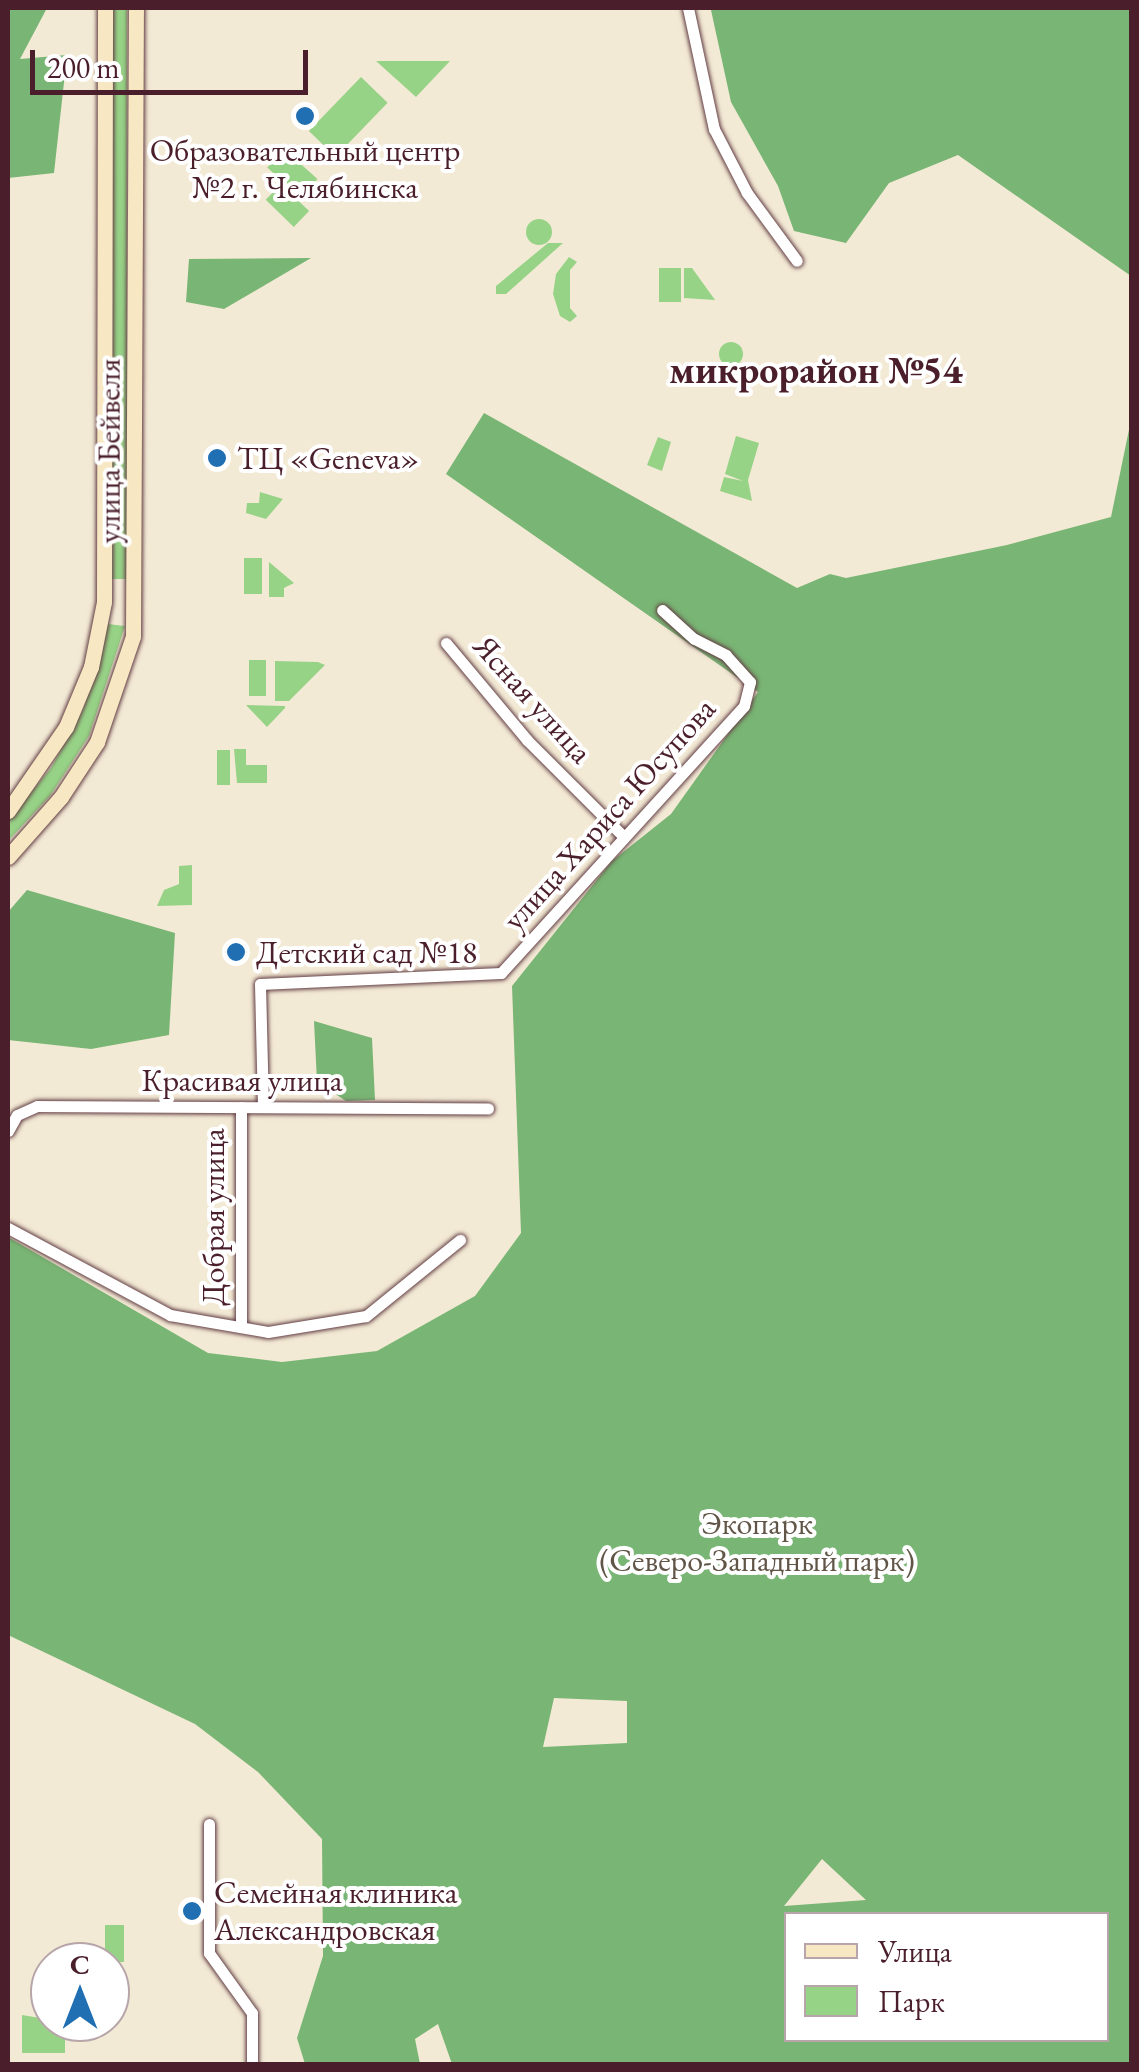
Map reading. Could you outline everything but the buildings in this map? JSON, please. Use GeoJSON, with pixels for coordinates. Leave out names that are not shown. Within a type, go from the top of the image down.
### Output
{"type":"FeatureCollection","features":[{"type":"Feature","properties":{"kind":"main road","name":"улица Бейвеля"},"geometry":{"type":"LineString","coordinates":[[8,811],[66,727],[91,667],[104,602],[105,8]]}},
{"type":"Feature","properties":{"kind":"main road","name":"улица Бейвеля"},"geometry":{"type":"LineString","coordinates":[[8,858],[61,797],[97,742],[125,669],[137,604],[136,8]]}},
{"type":"Feature","properties":{"kind":"main road"},"geometry":{"type":"LineString","coordinates":[[104,602],[137,604]]}},
{"type":"Feature","properties":{"kind":"street"},"geometry":{"type":"LineString","coordinates":[[688,8],[714,129],[747,193],[797,260]]}},
{"type":"Feature","properties":{"kind":"street","name":"улица Хариса Юсупова"},"geometry":{"type":"LineString","coordinates":[[262,1107],[259,989],[264,982],[501,973],[622,834],[644,821],[744,706],[750,682],[726,656],[694,639],[662,610]]}},
{"type":"Feature","properties":{"kind":"street","name":"Ясная улица"},"geometry":{"type":"LineString","coordinates":[[446,643],[526,740],[622,834]]}},
{"type":"Feature","properties":{"kind":"street","name":"Красивая улица"},"geometry":{"type":"LineString","coordinates":[[8,1131],[17,1115],[37,1106],[488,1108]]}},
{"type":"Feature","properties":{"kind":"street","name":"Добрая улица"},"geometry":{"type":"LineString","coordinates":[[241,1107],[241,1327]]}},
{"type":"Feature","properties":{"kind":"street"},"geometry":{"type":"LineString","coordinates":[[8,1228],[170,1315],[208,1327],[268,1332],[355,1322],[412,1284],[460,1240]]}},
{"type":"Feature","properties":{"kind":"street"},"geometry":{"type":"LineString","coordinates":[[209,1824],[209,1953],[252,2014],[252,2064]]}},
{"type":"Feature","properties":{"kind":"green space"},"geometry":{"type":"Polygon","coordinates":[[[8,8],[47,8],[20,59],[67,55],[54,173],[8,178],[8,8]]]}},
{"type":"Feature","properties":{"kind":"green space"},"geometry":{"type":"Polygon","coordinates":[[[112,8],[127,8],[127,579],[112,579],[112,8]]]}},
{"type":"Feature","properties":{"kind":"green space"},"geometry":{"type":"Polygon","coordinates":[[[1132,8],[1131,276],[958,155],[889,183],[846,243],[794,231],[778,186],[731,102],[711,10],[1132,8]]]}},
{"type":"Feature","properties":{"kind":"green space"},"geometry":{"type":"Polygon","coordinates":[[[376,61],[450,61],[416,97],[376,61]]]}},
{"type":"Feature","properties":{"kind":"green space"},"geometry":{"type":"Polygon","coordinates":[[[361,77],[388,103],[336,157],[309,131],[361,77]]]}},
{"type":"Feature","properties":{"kind":"green space"},"geometry":{"type":"Polygon","coordinates":[[[284,149],[317,179],[301,198],[267,168],[284,149]]]}},
{"type":"Feature","properties":{"kind":"green space"},"geometry":{"type":"Polygon","coordinates":[[[281,184],[309,211],[294,227],[266,200],[281,184]]]}},
{"type":"Feature","properties":{"kind":"green space"},"geometry":{"type":"Polygon","coordinates":[[[539,219],[548,223],[552,232],[548,241],[539,245],[530,241],[526,232],[530,223],[539,219]]]}},
{"type":"Feature","properties":{"kind":"green space"},"geometry":{"type":"Polygon","coordinates":[[[548,243],[563,243],[506,294],[496,294],[496,286],[548,243]]]}},
{"type":"Feature","properties":{"kind":"green space"},"geometry":{"type":"Polygon","coordinates":[[[569,257],[577,262],[570,270],[570,308],[577,316],[570,322],[560,316],[553,294],[556,274],[569,257]]]}},
{"type":"Feature","properties":{"kind":"green space"},"geometry":{"type":"Polygon","coordinates":[[[311,258],[224,309],[186,302],[189,259],[311,258]]]}},
{"type":"Feature","properties":{"kind":"green space"},"geometry":{"type":"Polygon","coordinates":[[[659,268],[681,268],[681,302],[659,302],[659,268]]]}},
{"type":"Feature","properties":{"kind":"green space"},"geometry":{"type":"Polygon","coordinates":[[[684,268],[692,268],[715,300],[684,298],[684,268]]]}},
{"type":"Feature","properties":{"kind":"green space"},"geometry":{"type":"Polygon","coordinates":[[[731,342],[743,354],[731,366],[719,354],[731,342]]]}},
{"type":"Feature","properties":{"kind":"green space","name":"Экопарк (Северо-Западный парк)"},"geometry":{"type":"Polygon","coordinates":[[[484,413],[797,588],[830,574],[846,578],[1007,545],[1111,517],[1131,420],[1131,2064],[452,2064],[438,2024],[415,2039],[420,2064],[305,2064],[297,2038],[323,1956],[322,1839],[258,1772],[195,1724],[8,1635],[8,1237],[208,1353],[282,1362],[377,1351],[475,1296],[521,1233],[512,986],[612,861],[671,814],[758,692],[446,474],[484,413]],[[554,1698],[543,1747],[627,1743],[627,1701],[554,1698]],[[822,1859],[784,1906],[866,1900],[822,1859]]]}},
{"type":"Feature","properties":{"kind":"green space"},"geometry":{"type":"Polygon","coordinates":[[[736,436],[759,443],[748,480],[752,501],[720,491],[724,477],[743,481],[725,474],[736,436]]]}},
{"type":"Feature","properties":{"kind":"green space"},"geometry":{"type":"Polygon","coordinates":[[[658,437],[671,442],[662,471],[647,465],[658,437]]]}},
{"type":"Feature","properties":{"kind":"green space"},"geometry":{"type":"Polygon","coordinates":[[[260,492],[283,499],[266,519],[246,513],[247,503],[259,503],[260,492]]]}},
{"type":"Feature","properties":{"kind":"green space"},"geometry":{"type":"Polygon","coordinates":[[[244,558],[262,558],[262,594],[244,594],[244,558]]]}},
{"type":"Feature","properties":{"kind":"green space"},"geometry":{"type":"Polygon","coordinates":[[[269,562],[294,583],[284,588],[284,597],[269,597],[269,562]]]}},
{"type":"Feature","properties":{"kind":"green space"},"geometry":{"type":"Polygon","coordinates":[[[108,624],[125,626],[89,736],[50,796],[8,841],[8,821],[51,768],[83,710],[108,624]]]}},
{"type":"Feature","properties":{"kind":"green space"},"geometry":{"type":"Polygon","coordinates":[[[249,660],[266,660],[266,696],[249,696],[249,660]]]}},
{"type":"Feature","properties":{"kind":"green space"},"geometry":{"type":"Polygon","coordinates":[[[275,661],[325,665],[289,701],[275,701],[275,661]]]}},
{"type":"Feature","properties":{"kind":"green space"},"geometry":{"type":"Polygon","coordinates":[[[246,705],[285,706],[285,708],[267,727],[246,705]]]}},
{"type":"Feature","properties":{"kind":"green space"},"geometry":{"type":"Polygon","coordinates":[[[234,749],[246,749],[246,765],[267,765],[267,783],[237,783],[234,749]]]}},
{"type":"Feature","properties":{"kind":"green space"},"geometry":{"type":"Polygon","coordinates":[[[217,750],[230,750],[230,785],[217,785],[217,750]]]}},
{"type":"Feature","properties":{"kind":"green space"},"geometry":{"type":"Polygon","coordinates":[[[192,865],[192,905],[157,906],[164,890],[179,884],[179,866],[192,865]]]}},
{"type":"Feature","properties":{"kind":"green space"},"geometry":{"type":"Polygon","coordinates":[[[27,890],[175,933],[169,1035],[91,1049],[8,1040],[8,912],[27,890]]]}},
{"type":"Feature","properties":{"kind":"green space"},"geometry":{"type":"Polygon","coordinates":[[[314,1021],[372,1038],[375,1100],[346,1101],[317,1082],[314,1021]]]}},
{"type":"Feature","properties":{"kind":"green space"},"geometry":{"type":"Polygon","coordinates":[[[105,1925],[124,1925],[124,1942],[105,1942],[105,1925]]]}},
{"type":"Feature","properties":{"kind":"green space"},"geometry":{"type":"Polygon","coordinates":[[[22,2015],[30,2016],[30,2042],[65,2042],[65,2053],[22,2053],[22,2015]]]}},
{"type":"Feature","properties":{"kind":"place","name":"Образовательный центр №2 г. Челябинска"},"geometry":{"type":"Point","coordinates":[305,116]}},
{"type":"Feature","properties":{"kind":"place","name":"ТЦ «Geneva»"},"geometry":{"type":"Point","coordinates":[217,458]}},
{"type":"Feature","properties":{"kind":"place","name":"Детский сaд №18"},"geometry":{"type":"Point","coordinates":[236,952]}},
{"type":"Feature","properties":{"kind":"place","name":"Семейная клиника Александровская"},"geometry":{"type":"Point","coordinates":[192,1911]}},
{"type":"Feature","properties":{"kind":"district","name":"микрорайон №54"},"geometry":{"type":"Point","coordinates":[816,370]}}]}
